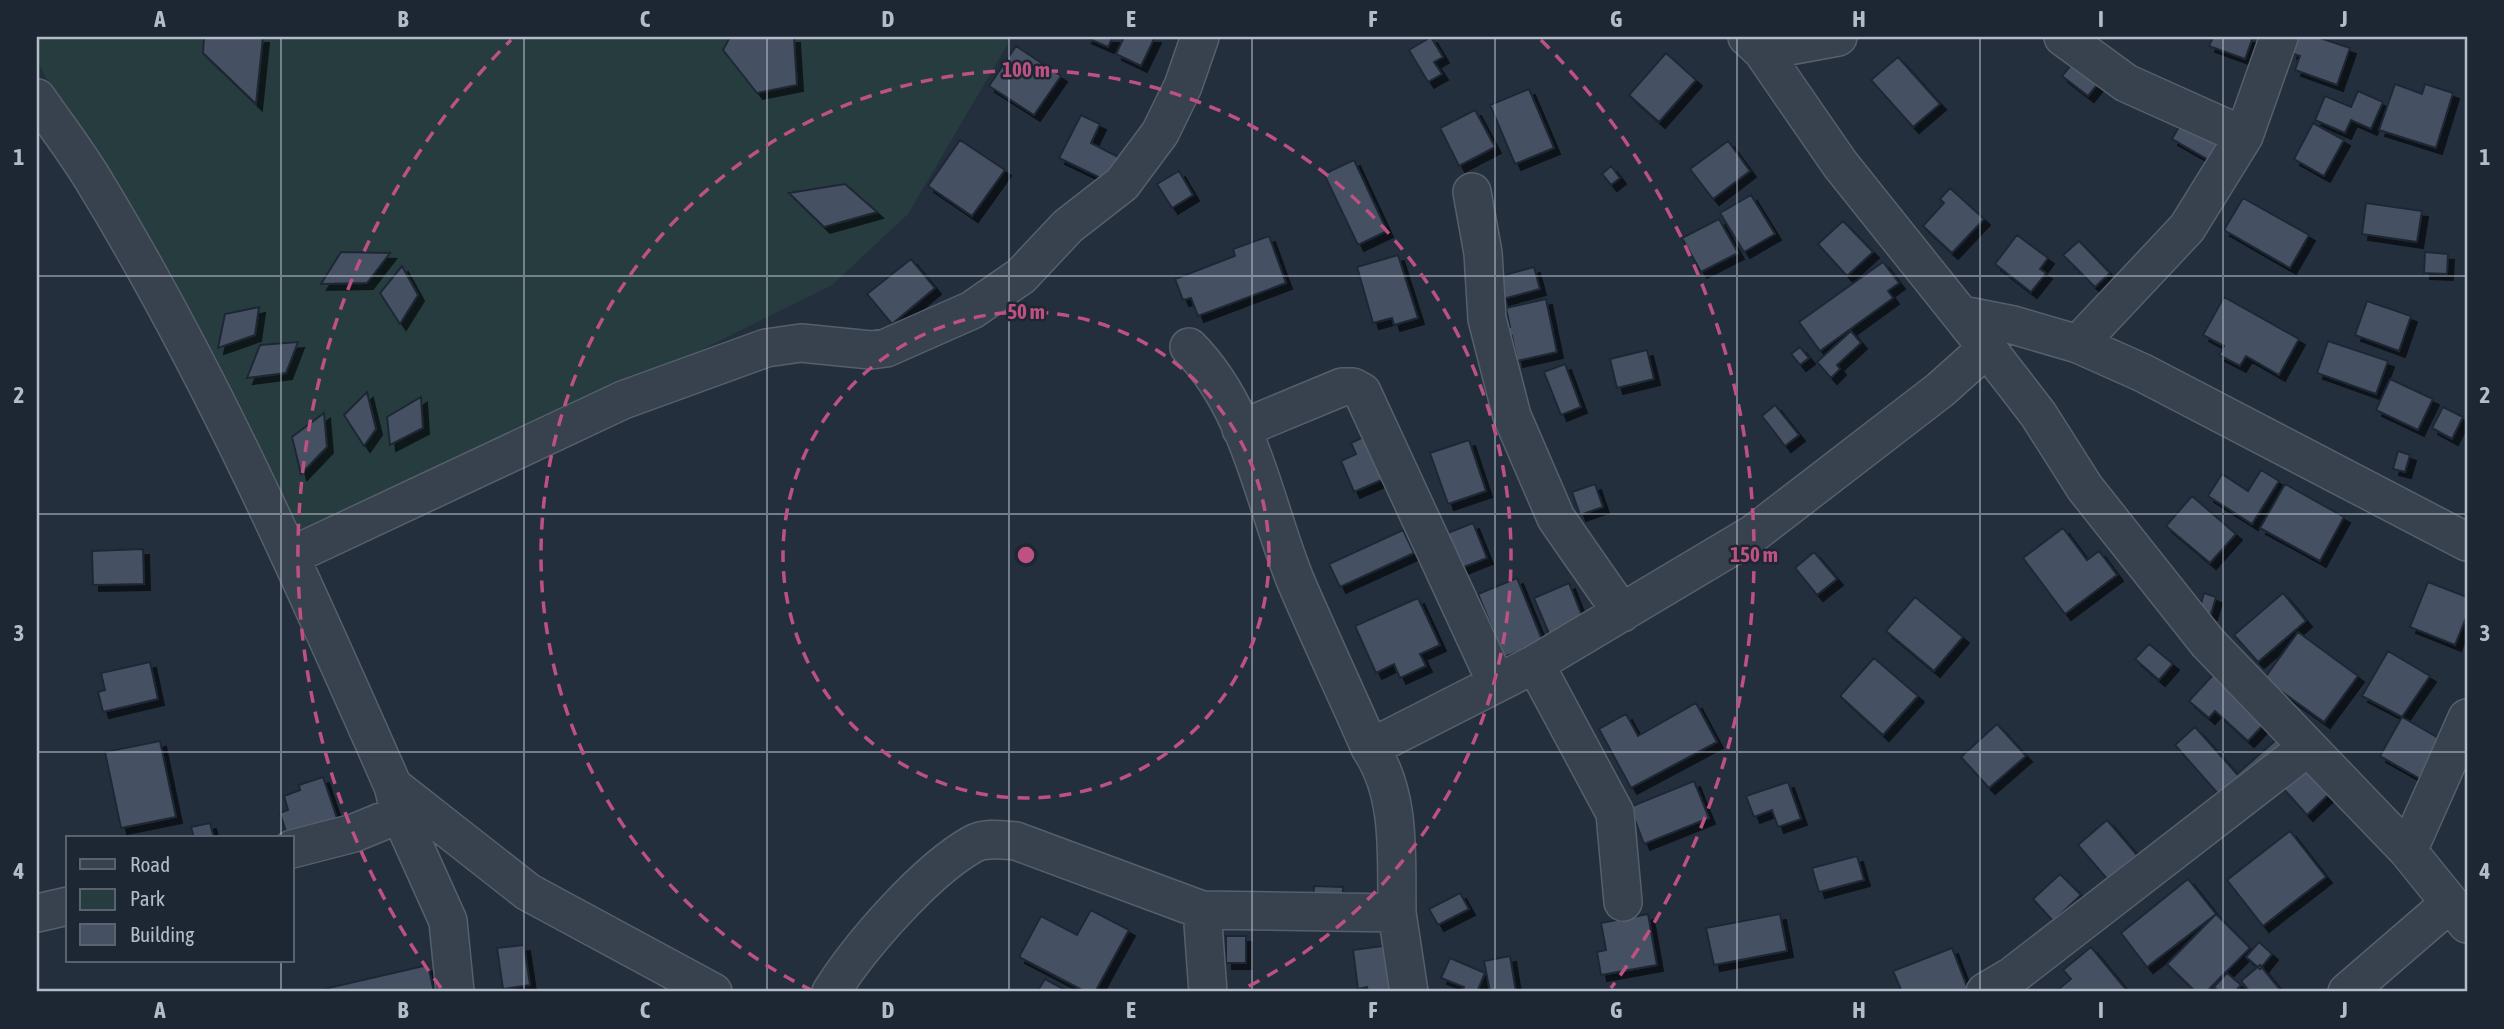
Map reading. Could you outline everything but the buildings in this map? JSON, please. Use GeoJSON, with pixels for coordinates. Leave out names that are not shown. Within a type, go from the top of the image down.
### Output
{"type":"FeatureCollection","features":[{"type":"Feature","properties":{"kind":"street"},"geometry":{"type":"LineString","coordinates":[[291,556],[623,400],[766,348],[801,343],[871,350],[886,348],[972,310],[1021,276],[1068,226],[1122,184],[1160,133],[1183,86],[1200,37]]}},
{"type":"Feature","properties":{"kind":"street"},"geometry":{"type":"LineString","coordinates":[[1755,44],[1838,37]]}},
{"type":"Feature","properties":{"kind":"street"},"geometry":{"type":"LineString","coordinates":[[2063,37],[2126,83],[2244,136]]}},
{"type":"Feature","properties":{"kind":"street"},"geometry":{"type":"LineString","coordinates":[[2078,344],[2187,228],[2244,136],[2279,37]]}},
{"type":"Feature","properties":{"kind":"street"},"geometry":{"type":"LineString","coordinates":[[1755,44],[1840,164],[2038,414],[2085,488],[2208,643],[2408,851],[2458,914],[2347,992]]}},
{"type":"Feature","properties":{"kind":"street"},"geometry":{"type":"LineString","coordinates":[[37,98],[96,184],[241,449],[291,556],[448,921],[455,992]]}},
{"type":"Feature","properties":{"kind":"street"},"geometry":{"type":"LineString","coordinates":[[1472,192],[1483,253],[1486,318],[1511,416],[1556,518],[1622,613]]}},
{"type":"Feature","properties":{"kind":"street"},"geometry":{"type":"LineString","coordinates":[[1962,315],[2013,325],[2078,344],[2143,373],[2467,542]]}},
{"type":"Feature","properties":{"kind":"street"},"geometry":{"type":"LineString","coordinates":[[1189,347],[1219,384],[1241,429],[1296,581],[1370,748],[1388,779],[1395,834],[1397,913],[1409,992]]}},
{"type":"Feature","properties":{"kind":"street"},"geometry":{"type":"LineString","coordinates":[[1370,748],[1535,664],[1753,534],[1940,390],[1987,348]]}},
{"type":"Feature","properties":{"kind":"street"},"geometry":{"type":"LineString","coordinates":[[1241,429],[1342,387],[1353,387],[1362,391],[1496,682]]}},
{"type":"Feature","properties":{"kind":"street"},"geometry":{"type":"LineString","coordinates":[[1535,664],[1615,813],[1623,902]]}},
{"type":"Feature","properties":{"kind":"street"},"geometry":{"type":"LineString","coordinates":[[2408,851],[2467,718]]}},
{"type":"Feature","properties":{"kind":"street"},"geometry":{"type":"LineString","coordinates":[[1985,992],[2012,976],[2308,747]]}},
{"type":"Feature","properties":{"kind":"street"},"geometry":{"type":"LineString","coordinates":[[294,848],[354,833],[396,800]]}},
{"type":"Feature","properties":{"kind":"street"},"geometry":{"type":"LineString","coordinates":[[396,800],[528,892],[713,992]]}},
{"type":"Feature","properties":{"kind":"street"},"geometry":{"type":"LineString","coordinates":[[831,992],[851,960],[927,881],[974,843],[994,839],[1016,841],[1202,910],[1397,913]]}},
{"type":"Feature","properties":{"kind":"street"},"geometry":{"type":"LineString","coordinates":[[37,913],[66,906]]}},
{"type":"Feature","properties":{"kind":"street"},"geometry":{"type":"LineString","coordinates":[[1202,910],[1208,992]]}},
{"type":"Feature","properties":{"kind":"green space"},"geometry":{"type":"Polygon","coordinates":[[[37,37],[1012,37],[908,214],[832,285],[306,547],[37,61],[37,37]]]}}]}
